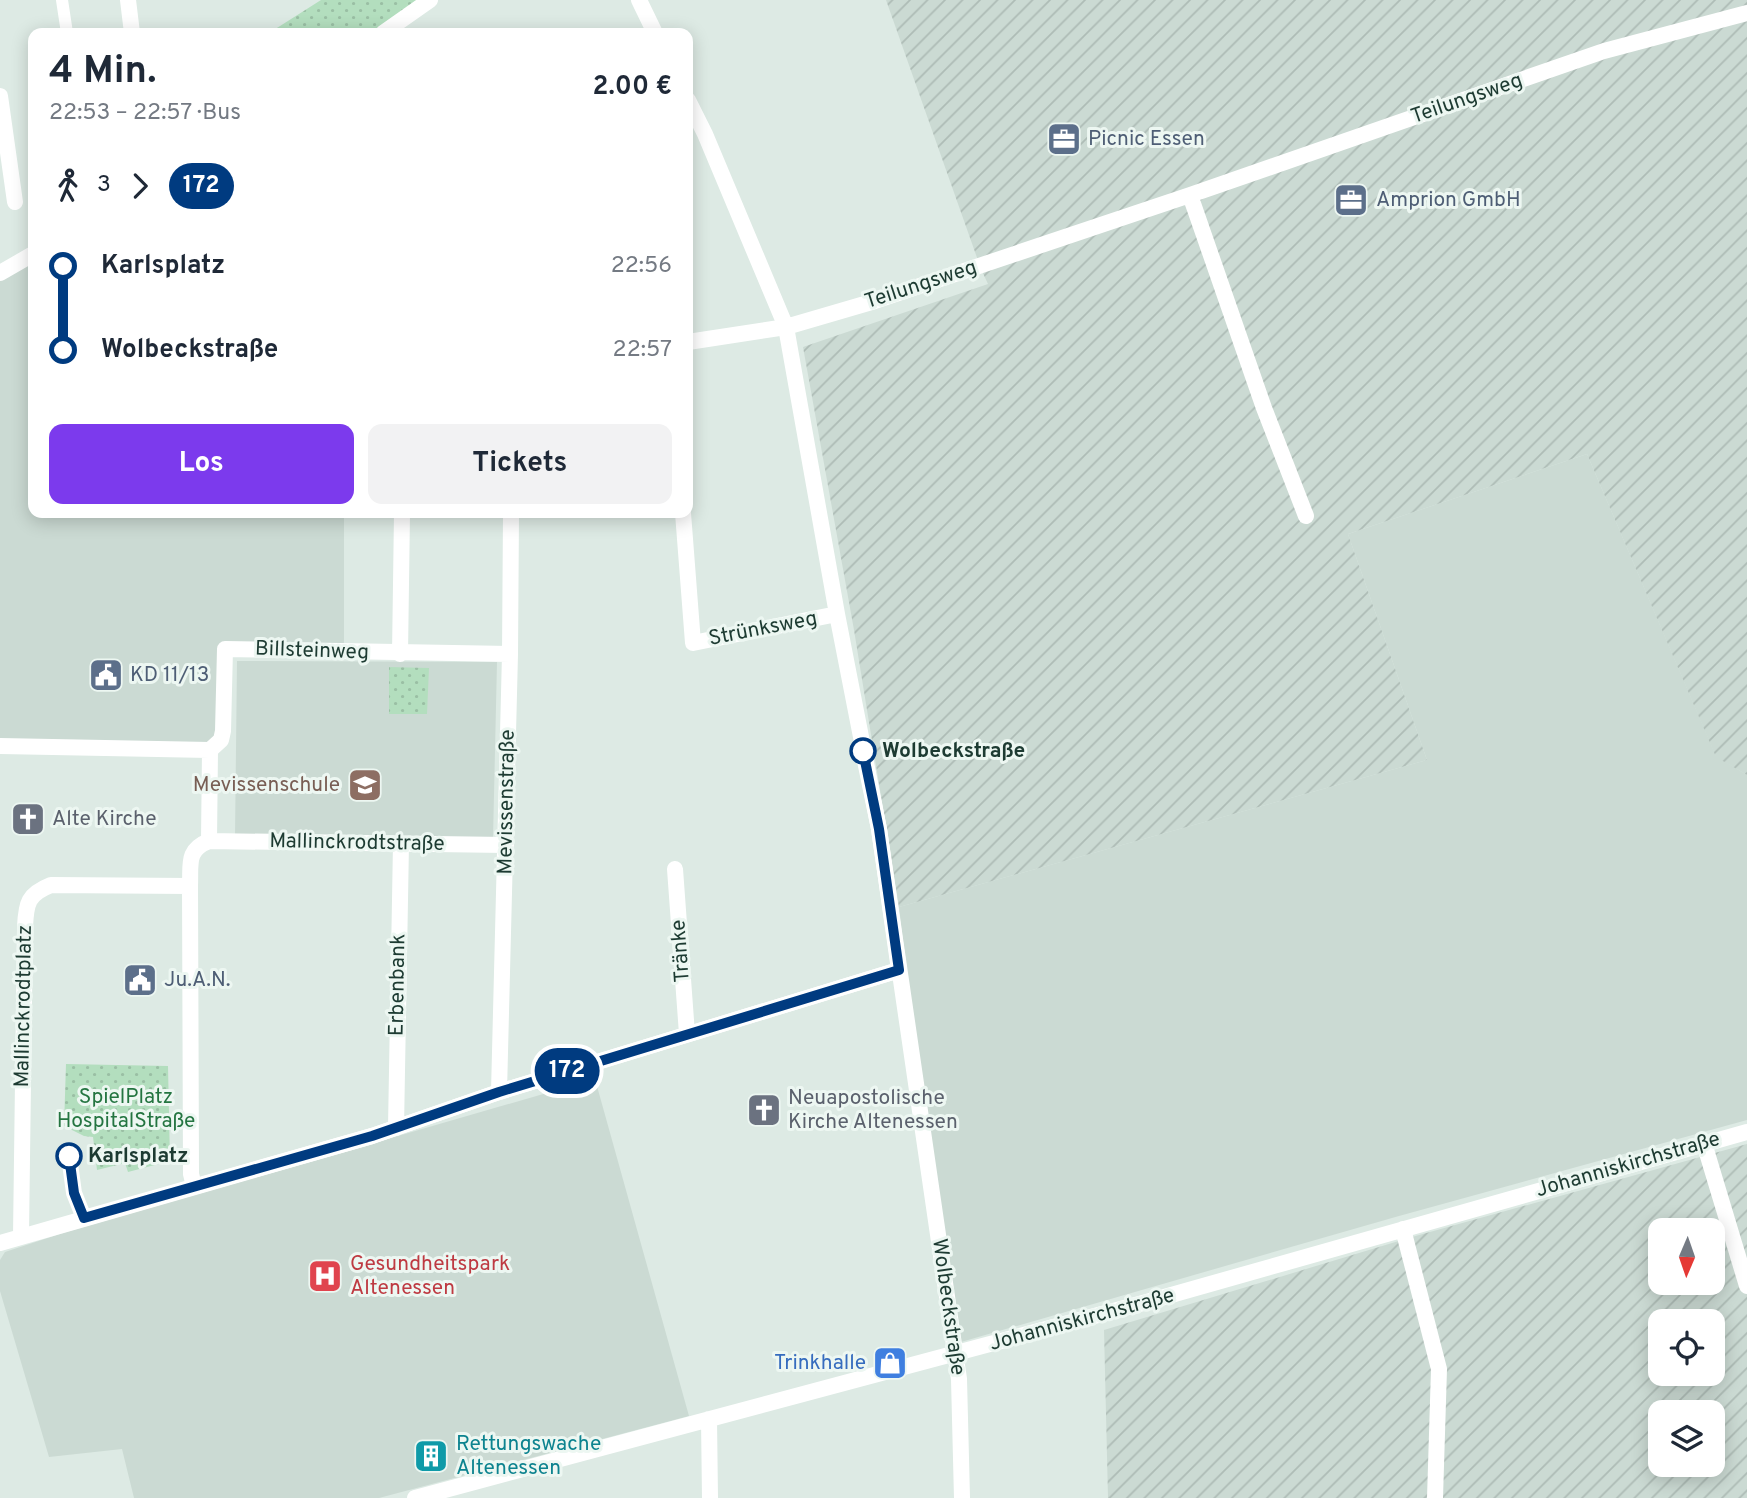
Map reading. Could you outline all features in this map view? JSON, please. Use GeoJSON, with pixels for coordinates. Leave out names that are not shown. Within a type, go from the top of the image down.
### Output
{"type":"FeatureCollection","features":[{"type":"Feature","properties":{"kind":"street"},"geometry":{"type":"LineString","coordinates":[[62,0],[66,28]]}},
{"type":"Feature","properties":{"kind":"street"},"geometry":{"type":"LineString","coordinates":[[128,0],[131,28]]}},
{"type":"Feature","properties":{"kind":"street"},"geometry":{"type":"LineString","coordinates":[[390,28],[430,0]]}},
{"type":"Feature","properties":{"kind":"street"},"geometry":{"type":"LineString","coordinates":[[639,0],[653,28]]}},
{"type":"Feature","properties":{"kind":"street"},"geometry":{"type":"LineString","coordinates":[[1722,0],[1727,17]]}},
{"type":"Feature","properties":{"kind":"street","name":"Teilungsweg"},"geometry":{"type":"LineString","coordinates":[[693,341],[786,327],[875,301],[1604,51],[1747,13]]}},
{"type":"Feature","properties":{"kind":"street"},"geometry":{"type":"LineString","coordinates":[[0,96],[15,202]]}},
{"type":"Feature","properties":{"kind":"street","name":"Wolbeckstraße"},"geometry":{"type":"LineString","coordinates":[[693,110],[786,327],[837,614],[879,829],[961,1400],[962,1498]]}},
{"type":"Feature","properties":{"kind":"street"},"geometry":{"type":"LineString","coordinates":[[1190,195],[1264,408],[1306,516]]}},
{"type":"Feature","properties":{"kind":"street"},"geometry":{"type":"LineString","coordinates":[[0,273],[28,257]]}},
{"type":"Feature","properties":{"kind":"street","name":"Billsteinweg"},"geometry":{"type":"LineString","coordinates":[[400,654],[402,518]]}},
{"type":"Feature","properties":{"kind":"street","name":"Mevissenstraße"},"geometry":{"type":"LineString","coordinates":[[499,1092],[511,518]]}},
{"type":"Feature","properties":{"kind":"street","name":"Strünksweg"},"geometry":{"type":"LineString","coordinates":[[683,518],[694,643],[837,614]]}},
{"type":"Feature","properties":{"kind":"street","name":"Billsteinweg"},"geometry":{"type":"LineString","coordinates":[[210,750],[221,740],[223,731],[225,649],[510,654]]}},
{"type":"Feature","properties":{"kind":"street"},"geometry":{"type":"LineString","coordinates":[[0,746],[210,750],[209,841],[197,846],[192,854],[190,886],[191,1174],[194,1186]]}},
{"type":"Feature","properties":{"kind":"street","name":"Mallinckrodtstraße"},"geometry":{"type":"LineString","coordinates":[[209,841],[506,845]]}},
{"type":"Feature","properties":{"kind":"street","name":"Erbenbank"},"geometry":{"type":"LineString","coordinates":[[396,1128],[401,843]]}},
{"type":"Feature","properties":{"kind":"street","name":"Tränke"},"geometry":{"type":"LineString","coordinates":[[675,869],[687,1034]]}},
{"type":"Feature","properties":{"kind":"street","name":"Mallinckrodtplatz"},"geometry":{"type":"LineString","coordinates":[[21,1236],[26,909],[31,897],[51,885],[190,886]]}},
{"type":"Feature","properties":{"kind":"street"},"geometry":{"type":"LineString","coordinates":[[0,1243],[396,1128],[499,1092],[899,970]]}},
{"type":"Feature","properties":{"kind":"street","name":"Johanniskirchstraße"},"geometry":{"type":"LineString","coordinates":[[415,1498],[453,1493],[709,1419],[955,1354],[1747,1132]]}},
{"type":"Feature","properties":{"kind":"street"},"geometry":{"type":"LineString","coordinates":[[1704,1143],[1747,1286]]}},
{"type":"Feature","properties":{"kind":"street"},"geometry":{"type":"LineString","coordinates":[[1403,1229],[1439,1369],[1436,1498]]}},
{"type":"Feature","properties":{"kind":"street"},"geometry":{"type":"LineString","coordinates":[[709,1419],[710,1498]]}},
{"type":"Feature","properties":{"kind":"shaded area"},"geometry":{"type":"Polygon","coordinates":[[[886,0],[1747,0],[1747,775],[1716,757],[1587,454],[1348,534],[1427,760],[899,907],[854,630],[803,347],[988,284],[886,0]]]}},
{"type":"Feature","properties":{"kind":"shaded area"},"geometry":{"type":"Polygon","coordinates":[[[28,259],[28,518],[344,518],[344,649],[224,648],[215,745],[0,743],[0,275],[28,259]]]}},
{"type":"Feature","properties":{"kind":"shaded area"},"geometry":{"type":"Polygon","coordinates":[[[1587,454],[1716,756],[1747,775],[1747,1120],[1399,1216],[961,1342],[899,907],[1427,760],[1348,534],[1587,454]]]}},
{"type":"Feature","properties":{"kind":"shaded area","name":"Mevissenschule"},"geometry":{"type":"Polygon","coordinates":[[[237,661],[497,662],[493,839],[235,837],[237,661]]]}},
{"type":"Feature","properties":{"kind":"shaded area","name":"Gesundheitspark Altenessen"},"geometry":{"type":"Polygon","coordinates":[[[595,1079],[689,1416],[379,1498],[134,1498],[122,1449],[49,1457],[0,1291],[0,1260],[5,1252],[595,1079]]]}},
{"type":"Feature","properties":{"kind":"shaded area"},"geometry":{"type":"Polygon","coordinates":[[[1747,1144],[1747,1498],[1108,1498],[1104,1330],[1412,1237],[1747,1144]]]}},
{"type":"Feature","properties":{"kind":"green space"},"geometry":{"type":"Polygon","coordinates":[[[321,0],[426,0],[385,28],[277,28],[321,0]]]}},
{"type":"Feature","properties":{"kind":"green space"},"geometry":{"type":"Polygon","coordinates":[[[389,667],[429,668],[427,714],[389,714],[389,667]]]}},
{"type":"Feature","properties":{"kind":"green space","name":"SpielPlatz HospitalStraße"},"geometry":{"type":"Polygon","coordinates":[[[66,1064],[168,1066],[170,1161],[128,1172],[125,1163],[97,1170],[93,1137],[84,1136],[64,1126],[66,1064]]]}},
{"type":"Feature","properties":{"kind":"bus line","name":"172"},"geometry":{"type":"LineString","coordinates":[[69,1156],[74,1193],[84,1218],[372,1136],[499,1092],[899,970],[879,829],[863,751]]}},
{"type":"Feature","properties":{"kind":"place","name":"Picnic Essen"},"geometry":{"type":"Point","coordinates":[1064,139]}},
{"type":"Feature","properties":{"kind":"place","name":"Amprion GmbH"},"geometry":{"type":"Point","coordinates":[1351,200]}},
{"type":"Feature","properties":{"kind":"place","name":"KD 11/13"},"geometry":{"type":"Point","coordinates":[106,675]}},
{"type":"Feature","properties":{"kind":"place","name":"Wolbeckstraße"},"geometry":{"type":"Point","coordinates":[863,751]}},
{"type":"Feature","properties":{"kind":"place","name":"Mevissenschule"},"geometry":{"type":"Point","coordinates":[365,785]}},
{"type":"Feature","properties":{"kind":"place","name":"Alte Kirche"},"geometry":{"type":"Point","coordinates":[28,819]}},
{"type":"Feature","properties":{"kind":"place","name":"Ju.A.N."},"geometry":{"type":"Point","coordinates":[140,980]}},
{"type":"Feature","properties":{"kind":"place","name":"Neuapostolische Kirche Altenessen"},"geometry":{"type":"Point","coordinates":[764,1110]}},
{"type":"Feature","properties":{"kind":"place","name":"Karlsplatz"},"geometry":{"type":"Point","coordinates":[69,1156]}},
{"type":"Feature","properties":{"kind":"place","name":"Gesundheitspark Altenessen"},"geometry":{"type":"Point","coordinates":[325,1276]}},
{"type":"Feature","properties":{"kind":"place","name":"Trinkhalle"},"geometry":{"type":"Point","coordinates":[890,1363]}},
{"type":"Feature","properties":{"kind":"place","name":"Rettungswache Altenessen"},"geometry":{"type":"Point","coordinates":[431,1456]}}]}
